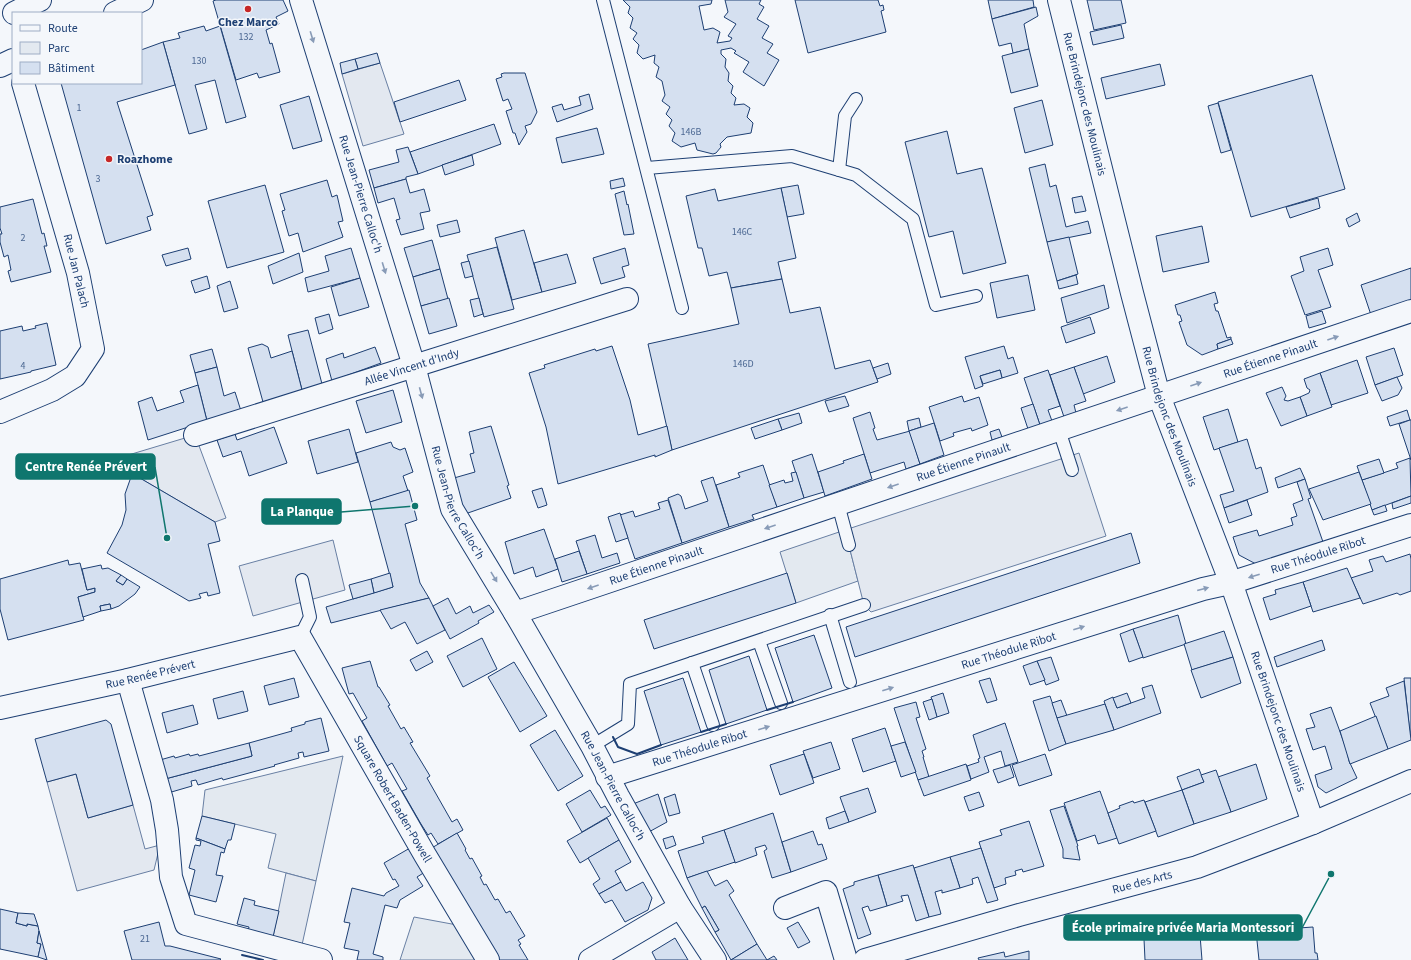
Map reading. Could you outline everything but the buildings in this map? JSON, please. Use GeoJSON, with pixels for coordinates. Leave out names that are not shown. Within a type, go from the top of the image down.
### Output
{"type":"FeatureCollection","features":[{"type":"Feature","properties":{"kind":"street"},"geometry":{"type":"LineString","coordinates":[[15,12],[40,0]]}},
{"type":"Feature","properties":{"kind":"street"},"geometry":{"type":"LineString","coordinates":[[117,12],[142,0]]}},
{"type":"Feature","properties":{"kind":"street","name":"Rue Jean-Pierre Calloc'h"},"geometry":{"type":"LineString","coordinates":[[301,0],[414,366],[452,508],[516,613],[592,746],[607,777],[680,907],[715,960]]}},
{"type":"Feature","properties":{"kind":"street","name":"Rue Brindejonc des Moulinais"},"geometry":{"type":"LineString","coordinates":[[1059,0],[1159,396],[1230,583],[1313,823]]}},
{"type":"Feature","properties":{"kind":"street"},"geometry":{"type":"LineString","coordinates":[[0,19],[12,13]]}},
{"type":"Feature","properties":{"kind":"street"},"geometry":{"type":"LineString","coordinates":[[0,66],[12,60]]}},
{"type":"Feature","properties":{"kind":"street","name":"Rue Jan Palach"},"geometry":{"type":"LineString","coordinates":[[0,412],[52,390],[76,376],[93,349],[78,273],[23,84]]}},
{"type":"Feature","properties":{"kind":"street","name":"Allée Vincent d'Indy"},"geometry":{"type":"LineString","coordinates":[[195,434],[627,299]]}},
{"type":"Feature","properties":{"kind":"street","name":"Rue Étienne Pinault"},"geometry":{"type":"LineString","coordinates":[[516,613],[1411,311]]}},
{"type":"Feature","properties":{"kind":"street","name":"Rue Théodule Ribot"},"geometry":{"type":"LineString","coordinates":[[607,777],[1203,589],[1230,583],[1411,525]]}},
{"type":"Feature","properties":{"kind":"street","name":"Rue Renée Prévert"},"geometry":{"type":"LineString","coordinates":[[0,708],[128,680],[300,638]]}},
{"type":"Feature","properties":{"kind":"street","name":"Square Robert Baden-Powell"},"geometry":{"type":"LineString","coordinates":[[300,638],[425,855],[488,960]]}},
{"type":"Feature","properties":{"kind":"street"},"geometry":{"type":"LineString","coordinates":[[128,680],[162,800],[167,830],[170,877],[186,924],[299,957],[321,960]]}},
{"type":"Feature","properties":{"kind":"street","name":"Rue des Arts"},"geometry":{"type":"LineString","coordinates":[[865,960],[1019,915],[1197,867],[1313,823],[1411,781]]}},
{"type":"Feature","properties":{"kind":"street"},"geometry":{"type":"LineString","coordinates":[[784,908],[826,892],[846,960]]}},
{"type":"Feature","properties":{"kind":"street"},"geometry":{"type":"LineString","coordinates":[[590,960],[680,907]]}},
{"type":"Feature","properties":{"kind":"lane"},"geometry":{"type":"LineString","coordinates":[[603,0],[682,308]]}},
{"type":"Feature","properties":{"kind":"lane"},"geometry":{"type":"LineString","coordinates":[[839,170],[845,116],[856,99]]}},
{"type":"Feature","properties":{"kind":"lane"},"geometry":{"type":"LineString","coordinates":[[647,168],[792,156],[856,175],[912,218],[936,305],[976,296]]}},
{"type":"Feature","properties":{"kind":"lane"},"geometry":{"type":"LineString","coordinates":[[1059,430],[1072,470]]}},
{"type":"Feature","properties":{"kind":"lane"},"geometry":{"type":"LineString","coordinates":[[838,504],[849,545]]}},
{"type":"Feature","properties":{"kind":"lane"},"geometry":{"type":"LineString","coordinates":[[300,638],[310,616],[302,580]]}},
{"type":"Feature","properties":{"kind":"lane"},"geometry":{"type":"LineString","coordinates":[[592,746],[628,724],[630,684],[864,604]]}},
{"type":"Feature","properties":{"kind":"lane"},"geometry":{"type":"LineString","coordinates":[[830,615],[850,682]]}},
{"type":"Feature","properties":{"kind":"lane"},"geometry":{"type":"LineString","coordinates":[[759,640],[781,703]]}},
{"type":"Feature","properties":{"kind":"lane"},"geometry":{"type":"LineString","coordinates":[[692,663],[713,725]]}},
{"type":"Feature","properties":{"kind":"green space"},"geometry":{"type":"Polygon","coordinates":[[[845,530],[858,581],[796,603],[780,552],[845,530]]]}},
{"type":"Feature","properties":{"kind":"green space"},"geometry":{"type":"Polygon","coordinates":[[[343,756],[316,881],[268,868],[276,834],[202,816],[205,790],[343,756]]]}},
{"type":"Feature","properties":{"kind":"green space"},"geometry":{"type":"Polygon","coordinates":[[[414,917],[468,927],[488,960],[400,960],[414,917]]]}},
{"type":"Feature","properties":{"kind":"shaded area"},"geometry":{"type":"Polygon","coordinates":[[[380,63],[404,134],[363,146],[342,74],[380,63]]]}},
{"type":"Feature","properties":{"kind":"shaded area"},"geometry":{"type":"Polygon","coordinates":[[[195,435],[226,518],[215,522],[133,474],[115,459],[195,435]]]}},
{"type":"Feature","properties":{"kind":"shaded area"},"geometry":{"type":"Polygon","coordinates":[[[1079,453],[1106,536],[871,612],[864,605],[845,530],[1079,453]]]}},
{"type":"Feature","properties":{"kind":"shaded area"},"geometry":{"type":"Polygon","coordinates":[[[333,540],[345,590],[253,616],[239,566],[333,540]]]}},
{"type":"Feature","properties":{"kind":"shaded area"},"geometry":{"type":"Polygon","coordinates":[[[76,774],[88,818],[133,805],[145,849],[160,845],[154,870],[77,891],[47,782],[76,774]]]}},
{"type":"Feature","properties":{"kind":"shaded area"},"geometry":{"type":"Polygon","coordinates":[[[286,873],[316,881],[300,954],[273,937],[286,873]]]}},
{"type":"Feature","properties":{"kind":"wall"},"geometry":{"type":"LineString","coordinates":[[767,710],[793,702]]}},
{"type":"Feature","properties":{"kind":"wall"},"geometry":{"type":"LineString","coordinates":[[701,732],[726,724]]}},
{"type":"Feature","properties":{"kind":"wall"},"geometry":{"type":"LineString","coordinates":[[613,737],[618,747],[637,754],[661,745]]}},
{"type":"Feature","properties":{"kind":"wall"},"geometry":{"type":"LineString","coordinates":[[242,955],[263,960]]}},
{"type":"Feature","properties":{"kind":"place","name":"Chez Marco"},"geometry":{"type":"Point","coordinates":[248,9]}},
{"type":"Feature","properties":{"kind":"place","name":"Roazhome"},"geometry":{"type":"Point","coordinates":[109,159]}},
{"type":"Feature","properties":{"kind":"place","name":"La Planque"},"geometry":{"type":"Point","coordinates":[415,506]}},
{"type":"Feature","properties":{"kind":"place","name":"Centre Renée Prévert"},"geometry":{"type":"Point","coordinates":[167,538]}},
{"type":"Feature","properties":{"kind":"place","name":"École primaire privée Maria Montessori"},"geometry":{"type":"Point","coordinates":[1331,874]}}]}
